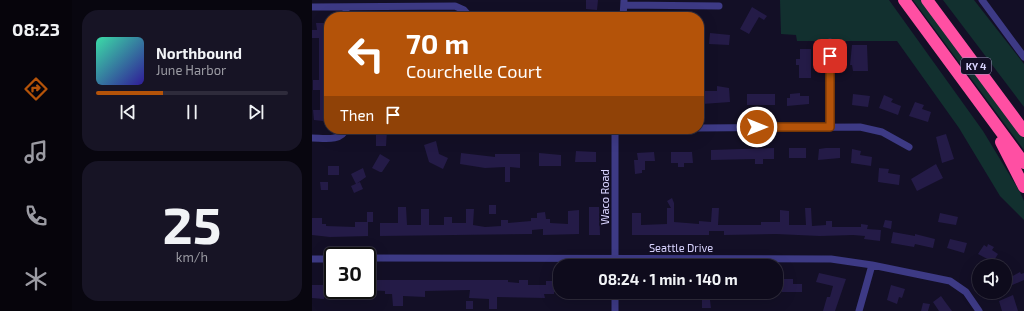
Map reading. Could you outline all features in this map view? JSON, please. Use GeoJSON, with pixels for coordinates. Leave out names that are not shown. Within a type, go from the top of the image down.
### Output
{"type":"FeatureCollection","features":[{"type":"Feature","properties":{"kind":"highway","name":"KY 4"},"geometry":{"type":"LineString","coordinates":[[904,0],[1024,163]]}},
{"type":"Feature","properties":{"kind":"highway","name":"KY 4"},"geometry":{"type":"LineString","coordinates":[[927,0],[1024,131]]}},
{"type":"Feature","properties":{"kind":"highway"},"geometry":{"type":"LineString","coordinates":[[985,78],[1024,123]]}},
{"type":"Feature","properties":{"kind":"highway"},"geometry":{"type":"LineString","coordinates":[[971,91],[1003,145],[1024,187]]}},
{"type":"Feature","properties":{"kind":"street"},"geometry":{"type":"LineString","coordinates":[[982,0],[1024,57]]}},
{"type":"Feature","properties":{"kind":"street"},"geometry":{"type":"LineString","coordinates":[[623,12],[624,2],[719,6]]}},
{"type":"Feature","properties":{"kind":"street"},"geometry":{"type":"LineString","coordinates":[[312,7],[455,6],[466,12]]}},
{"type":"Feature","properties":{"kind":"street"},"geometry":{"type":"LineString","coordinates":[[346,7],[346,12]]}},
{"type":"Feature","properties":{"kind":"street"},"geometry":{"type":"LineString","coordinates":[[830,42],[830,127]]}},
{"type":"Feature","properties":{"kind":"street"},"geometry":{"type":"LineString","coordinates":[[704,128],[830,127],[871,129],[891,136],[909,147]]}},
{"type":"Feature","properties":{"kind":"street"},"geometry":{"type":"LineString","coordinates":[[312,138],[336,138],[343,134]]}},
{"type":"Feature","properties":{"kind":"street","name":"Waco Road"},"geometry":{"type":"LineString","coordinates":[[615,134],[615,258]]}},
{"type":"Feature","properties":{"kind":"street"},"geometry":{"type":"LineString","coordinates":[[312,258],[324,258]]}},
{"type":"Feature","properties":{"kind":"street","name":"Seattle Drive"},"geometry":{"type":"LineString","coordinates":[[376,258],[831,259],[940,277],[950,281],[966,292],[978,311]]}},
{"type":"Feature","properties":{"kind":"street"},"geometry":{"type":"LineString","coordinates":[[858,311],[872,265]]}},
{"type":"Feature","properties":{"kind":"street"},"geometry":{"type":"LineString","coordinates":[[615,299],[615,311]]}},
{"type":"Feature","properties":{"kind":"green space"},"geometry":{"type":"Polygon","coordinates":[[[780,0],[889,0],[983,131],[1020,192],[1024,201],[1024,220],[1000,196],[959,128],[897,41],[797,41],[796,35],[781,34],[780,0]]]}},
{"type":"Feature","properties":{"kind":"green space"},"geometry":{"type":"Polygon","coordinates":[[[913,0],[922,0],[1024,138],[1024,150],[913,0]]]}},
{"type":"Feature","properties":{"kind":"green space"},"geometry":{"type":"Polygon","coordinates":[[[943,0],[974,0],[1024,64],[1024,107],[943,0]]]}},
{"type":"Feature","properties":{"kind":"building"},"geometry":{"type":"Polygon","coordinates":[[[586,0],[598,0],[597,10],[586,9],[586,0]]]}},
{"type":"Feature","properties":{"kind":"building"},"geometry":{"type":"Polygon","coordinates":[[[752,7],[767,16],[764,20],[759,17],[749,34],[740,29],[752,7]]]}},
{"type":"Feature","properties":{"kind":"building"},"geometry":{"type":"Polygon","coordinates":[[[316,23],[324,23],[323,121],[314,120],[313,110],[320,110],[320,90],[313,90],[313,80],[319,80],[319,38],[312,38],[312,30],[317,30],[316,23]]]}},
{"type":"Feature","properties":{"kind":"building"},"geometry":{"type":"Polygon","coordinates":[[[710,33],[730,35],[729,45],[709,44],[710,33]]]}},
{"type":"Feature","properties":{"kind":"building"},"geometry":{"type":"Polygon","coordinates":[[[852,45],[867,45],[868,71],[853,71],[852,65],[850,65],[852,45]]]}},
{"type":"Feature","properties":{"kind":"building"},"geometry":{"type":"Polygon","coordinates":[[[800,49],[811,49],[811,78],[799,78],[799,65],[796,65],[796,59],[800,59],[800,49]]]}},
{"type":"Feature","properties":{"kind":"building"},"geometry":{"type":"Polygon","coordinates":[[[717,86],[729,88],[730,102],[704,104],[704,91],[717,91],[717,86]]]}},
{"type":"Feature","properties":{"kind":"building"},"geometry":{"type":"Polygon","coordinates":[[[800,93],[800,96],[809,96],[809,104],[787,106],[787,98],[790,98],[790,94],[800,93]]]}},
{"type":"Feature","properties":{"kind":"building"},"geometry":{"type":"Polygon","coordinates":[[[747,94],[775,94],[775,105],[747,105],[747,94]]]}},
{"type":"Feature","properties":{"kind":"building"},"geometry":{"type":"Polygon","coordinates":[[[853,94],[870,96],[868,107],[852,105],[853,94]]]}},
{"type":"Feature","properties":{"kind":"building"},"geometry":{"type":"Polygon","coordinates":[[[884,95],[893,99],[891,102],[901,106],[898,115],[879,108],[884,95]]]}},
{"type":"Feature","properties":{"kind":"building"},"geometry":{"type":"Polygon","coordinates":[[[915,102],[924,105],[922,109],[931,112],[928,122],[909,116],[915,102]]]}},
{"type":"Feature","properties":{"kind":"building"},"geometry":{"type":"Polygon","coordinates":[[[376,134],[387,134],[386,146],[376,146],[376,134]]]}},
{"type":"Feature","properties":{"kind":"building"},"geometry":{"type":"Polygon","coordinates":[[[946,134],[954,159],[942,163],[936,137],[946,134]]]}},
{"type":"Feature","properties":{"kind":"building"},"geometry":{"type":"Polygon","coordinates":[[[436,141],[439,154],[448,158],[443,169],[429,162],[424,145],[436,141]]]}},
{"type":"Feature","properties":{"kind":"building"},"geometry":{"type":"Polygon","coordinates":[[[774,148],[774,159],[763,159],[763,164],[755,164],[755,159],[711,160],[711,150],[774,148]]]}},
{"type":"Feature","properties":{"kind":"building"},"geometry":{"type":"Polygon","coordinates":[[[789,148],[806,148],[806,158],[789,158],[789,148]]]}},
{"type":"Feature","properties":{"kind":"building"},"geometry":{"type":"Polygon","coordinates":[[[840,148],[840,158],[818,160],[819,149],[840,148]]]}},
{"type":"Feature","properties":{"kind":"building"},"geometry":{"type":"Polygon","coordinates":[[[852,149],[861,151],[860,155],[872,157],[871,166],[851,163],[852,149]]]}},
{"type":"Feature","properties":{"kind":"building"},"geometry":{"type":"Polygon","coordinates":[[[576,151],[596,152],[596,162],[575,162],[576,151]]]}},
{"type":"Feature","properties":{"kind":"building"},"geometry":{"type":"Polygon","coordinates":[[[654,152],[655,161],[645,161],[645,170],[642,170],[642,173],[635,174],[634,160],[638,160],[637,153],[654,152]]]}},
{"type":"Feature","properties":{"kind":"building"},"geometry":{"type":"Polygon","coordinates":[[[671,152],[692,152],[693,163],[684,163],[684,167],[678,167],[678,163],[671,163],[671,152]]]}},
{"type":"Feature","properties":{"kind":"building"},"geometry":{"type":"Polygon","coordinates":[[[461,153],[495,157],[495,154],[520,154],[520,168],[510,167],[510,182],[505,182],[505,167],[485,168],[460,164],[461,153]]]}},
{"type":"Feature","properties":{"kind":"building"},"geometry":{"type":"Polygon","coordinates":[[[539,153],[561,155],[561,166],[539,166],[539,153]]]}},
{"type":"Feature","properties":{"kind":"building"},"geometry":{"type":"Polygon","coordinates":[[[380,154],[390,160],[382,172],[372,168],[380,154]]]}},
{"type":"Feature","properties":{"kind":"building"},"geometry":{"type":"Polygon","coordinates":[[[936,164],[943,178],[917,191],[911,179],[936,164]]]}},
{"type":"Feature","properties":{"kind":"building"},"geometry":{"type":"Polygon","coordinates":[[[328,166],[339,166],[339,175],[328,175],[328,166]]]}},
{"type":"Feature","properties":{"kind":"building"},"geometry":{"type":"Polygon","coordinates":[[[363,168],[366,177],[356,184],[351,174],[363,168]]]}},
{"type":"Feature","properties":{"kind":"building"},"geometry":{"type":"Polygon","coordinates":[[[879,168],[889,169],[888,173],[900,175],[899,185],[878,182],[879,168]]]}},
{"type":"Feature","properties":{"kind":"building"},"geometry":{"type":"Polygon","coordinates":[[[320,182],[328,182],[328,190],[321,190],[320,182]]]}},
{"type":"Feature","properties":{"kind":"building"},"geometry":{"type":"Polygon","coordinates":[[[360,182],[363,189],[354,193],[351,186],[360,182]]]}},
{"type":"Feature","properties":{"kind":"building"},"geometry":{"type":"Polygon","coordinates":[[[672,198],[674,203],[674,222],[699,224],[699,221],[711,222],[712,208],[719,208],[718,225],[761,225],[761,222],[780,222],[780,210],[789,211],[789,225],[806,225],[805,208],[811,208],[812,226],[826,225],[826,221],[832,221],[832,227],[861,227],[861,224],[868,225],[867,229],[881,230],[880,241],[864,239],[865,236],[853,235],[724,235],[724,231],[709,231],[709,235],[632,235],[632,213],[641,213],[641,225],[667,224],[667,208],[671,208],[667,201],[672,198]]]}},
{"type":"Feature","properties":{"kind":"building"},"geometry":{"type":"Polygon","coordinates":[[[489,205],[496,205],[496,214],[489,214],[489,205]]]}},
{"type":"Feature","properties":{"kind":"building"},"geometry":{"type":"Polygon","coordinates":[[[398,207],[406,207],[407,225],[421,225],[421,209],[429,209],[429,225],[444,225],[444,217],[452,217],[452,223],[466,223],[466,209],[474,209],[473,225],[485,227],[501,226],[501,220],[508,220],[508,223],[531,221],[531,218],[537,218],[537,213],[545,212],[546,219],[550,219],[550,223],[568,224],[568,211],[579,210],[579,234],[543,235],[543,229],[532,230],[532,234],[380,236],[380,223],[398,223],[398,207]]]}},
{"type":"Feature","properties":{"kind":"building"},"geometry":{"type":"Polygon","coordinates":[[[589,207],[599,207],[600,235],[589,235],[589,207]]]}},
{"type":"Feature","properties":{"kind":"building"},"geometry":{"type":"Polygon","coordinates":[[[367,212],[373,212],[373,222],[368,222],[368,236],[330,237],[312,235],[312,218],[322,218],[322,224],[326,224],[326,226],[355,227],[355,222],[367,222],[367,212]]]}},
{"type":"Feature","properties":{"kind":"building"},"geometry":{"type":"Polygon","coordinates":[[[940,213],[958,217],[956,225],[938,222],[940,213]]]}},
{"type":"Feature","properties":{"kind":"building"},"geometry":{"type":"Polygon","coordinates":[[[885,220],[892,221],[891,229],[883,227],[885,220]]]}},
{"type":"Feature","properties":{"kind":"building"},"geometry":{"type":"Polygon","coordinates":[[[893,232],[915,236],[915,234],[935,239],[933,248],[915,244],[914,247],[891,243],[893,232]]]}},
{"type":"Feature","properties":{"kind":"building"},"geometry":{"type":"Polygon","coordinates":[[[950,239],[967,243],[964,253],[947,248],[950,239]]]}},
{"type":"Feature","properties":{"kind":"building"},"geometry":{"type":"Polygon","coordinates":[[[988,244],[994,247],[992,250],[998,254],[995,259],[987,259],[978,254],[984,245],[987,247],[988,244]]]}},
{"type":"Feature","properties":{"kind":"building"},"geometry":{"type":"Polygon","coordinates":[[[1020,272],[1021,274],[1024,273],[1024,280],[1012,285],[1012,276],[1020,272]]]}},
{"type":"Feature","properties":{"kind":"building"},"geometry":{"type":"Polygon","coordinates":[[[819,273],[846,279],[835,311],[823,311],[827,297],[830,297],[833,286],[816,282],[819,273]]]}},
{"type":"Feature","properties":{"kind":"building"},"geometry":{"type":"Polygon","coordinates":[[[783,279],[793,279],[793,284],[802,284],[802,292],[783,292],[783,279]]]}},
{"type":"Feature","properties":{"kind":"building"},"geometry":{"type":"Polygon","coordinates":[[[376,280],[508,280],[508,282],[519,283],[519,280],[528,280],[528,285],[546,285],[546,281],[553,281],[553,294],[544,294],[545,298],[497,297],[497,309],[489,309],[489,299],[469,298],[470,290],[425,291],[425,297],[403,296],[403,306],[393,306],[392,294],[385,294],[385,291],[376,290],[376,280]]]}},
{"type":"Feature","properties":{"kind":"building"},"geometry":{"type":"Polygon","coordinates":[[[312,285],[324,285],[324,299],[312,298],[312,285]]]}},
{"type":"Feature","properties":{"kind":"building"},"geometry":{"type":"Polygon","coordinates":[[[891,285],[905,289],[902,298],[899,297],[897,304],[887,300],[891,285]]]}},
{"type":"Feature","properties":{"kind":"building"},"geometry":{"type":"Polygon","coordinates":[[[1012,295],[1018,311],[1002,311],[999,301],[1004,299],[1012,299],[1012,295]]]}},
{"type":"Feature","properties":{"kind":"building"},"geometry":{"type":"Polygon","coordinates":[[[941,296],[952,311],[939,311],[933,302],[941,296]]]}},
{"type":"Feature","properties":{"kind":"building"},"geometry":{"type":"Polygon","coordinates":[[[702,300],[710,300],[711,308],[702,308],[702,300]]]}},
{"type":"Feature","properties":{"kind":"building"},"geometry":{"type":"Polygon","coordinates":[[[466,301],[473,301],[473,309],[466,309],[466,301]]]}},
{"type":"Feature","properties":{"kind":"building"},"geometry":{"type":"Polygon","coordinates":[[[923,303],[930,304],[928,311],[921,311],[923,303]]]}},
{"type":"Feature","properties":{"kind":"route"},"geometry":{"type":"LineString","coordinates":[[757,127],[830,127],[830,56]]}}]}
